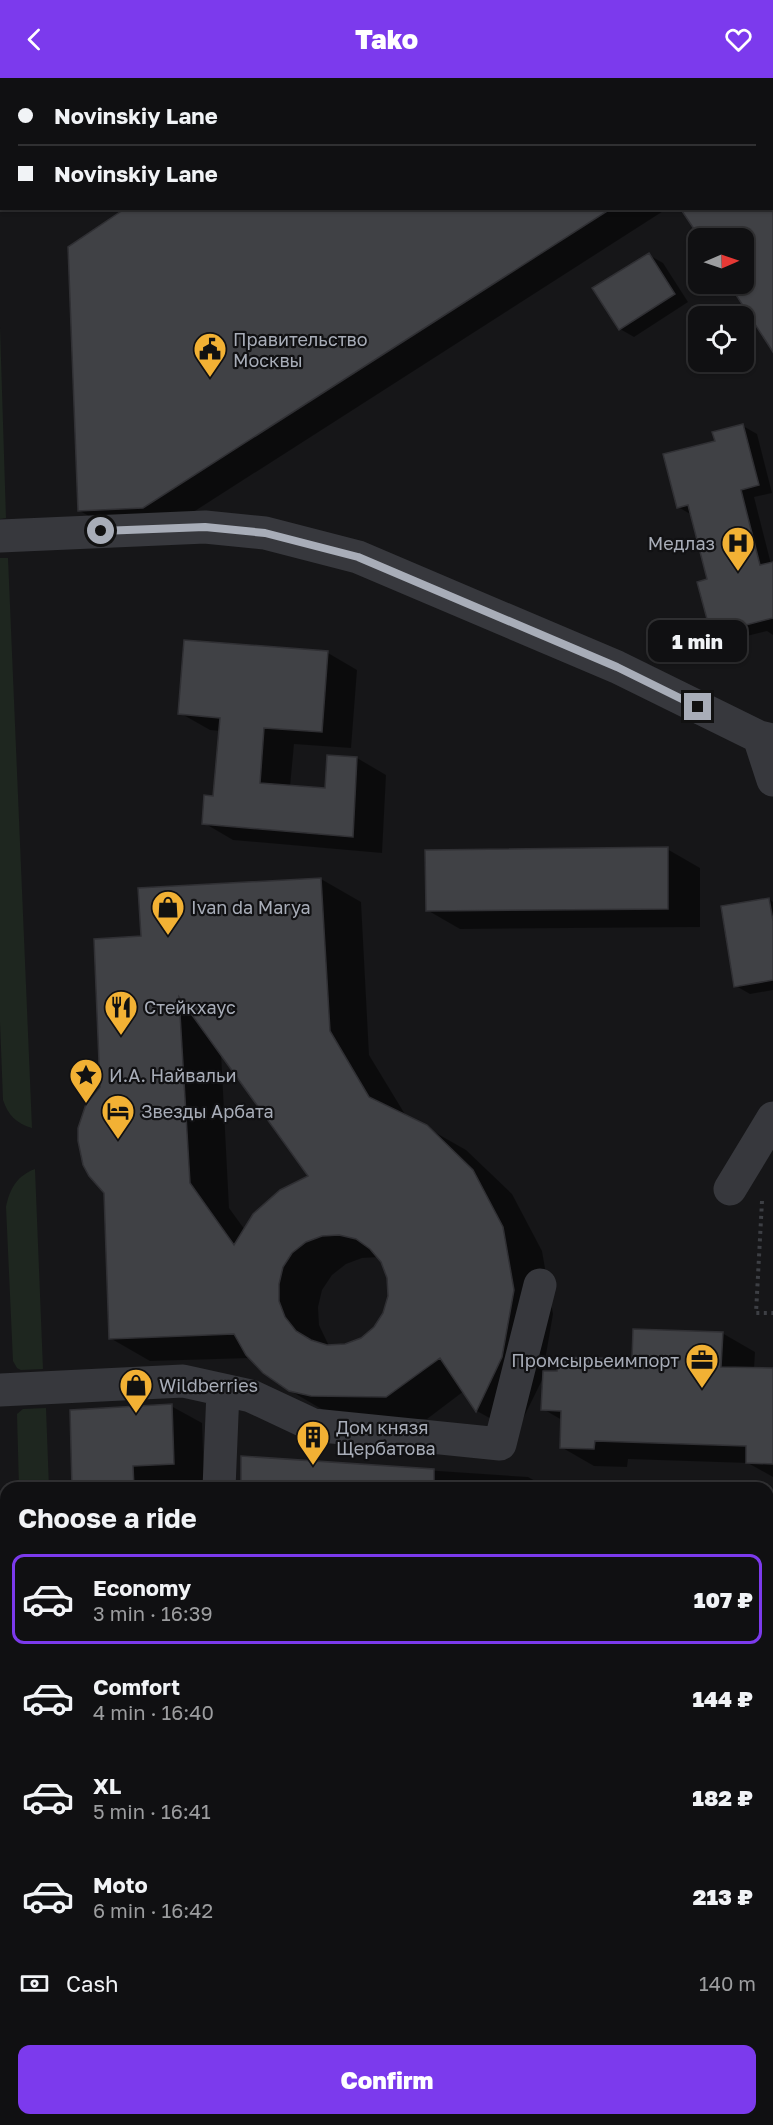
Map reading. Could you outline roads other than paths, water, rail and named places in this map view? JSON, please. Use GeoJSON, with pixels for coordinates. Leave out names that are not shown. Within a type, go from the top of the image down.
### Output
{"type":"FeatureCollection","features":[{"type":"Feature","properties":{"kind":"street"},"geometry":{"type":"LineString","coordinates":[[0,536],[205,527],[265,533],[358,557],[617,667],[766,738],[773,780]]}},
{"type":"Feature","properties":{"kind":"street"},"geometry":{"type":"LineString","coordinates":[[730,1189],[773,1118]]}},
{"type":"Feature","properties":{"kind":"street"},"geometry":{"type":"LineString","coordinates":[[0,1390],[183,1381],[251,1396],[313,1425],[500,1444],[540,1286]]}},
{"type":"Feature","properties":{"kind":"street"},"geometry":{"type":"LineString","coordinates":[[219,1482],[223,1390]]}},
{"type":"Feature","properties":{"kind":"place","name":"Правительство Москвы"},"geometry":{"type":"Point","coordinates":[210,378]}},
{"type":"Feature","properties":{"kind":"place","name":"Медлаз"},"geometry":{"type":"Point","coordinates":[738,572]}},
{"type":"Feature","properties":{"kind":"place","name":"Ivan da Marya"},"geometry":{"type":"Point","coordinates":[168,936]}},
{"type":"Feature","properties":{"kind":"place","name":"Стейкхаус"},"geometry":{"type":"Point","coordinates":[121,1036]}},
{"type":"Feature","properties":{"kind":"place","name":"И.А. Найвальи"},"geometry":{"type":"Point","coordinates":[86,1104]}},
{"type":"Feature","properties":{"kind":"place","name":"Звезды Арбата"},"geometry":{"type":"Point","coordinates":[118,1140]}},
{"type":"Feature","properties":{"kind":"place","name":"Промсырьеимпорт"},"geometry":{"type":"Point","coordinates":[702,1389]}},
{"type":"Feature","properties":{"kind":"place","name":"Wildberries"},"geometry":{"type":"Point","coordinates":[136,1414]}},
{"type":"Feature","properties":{"kind":"place","name":"Дом князя Щербатова"},"geometry":{"type":"Point","coordinates":[313,1466]}}]}
